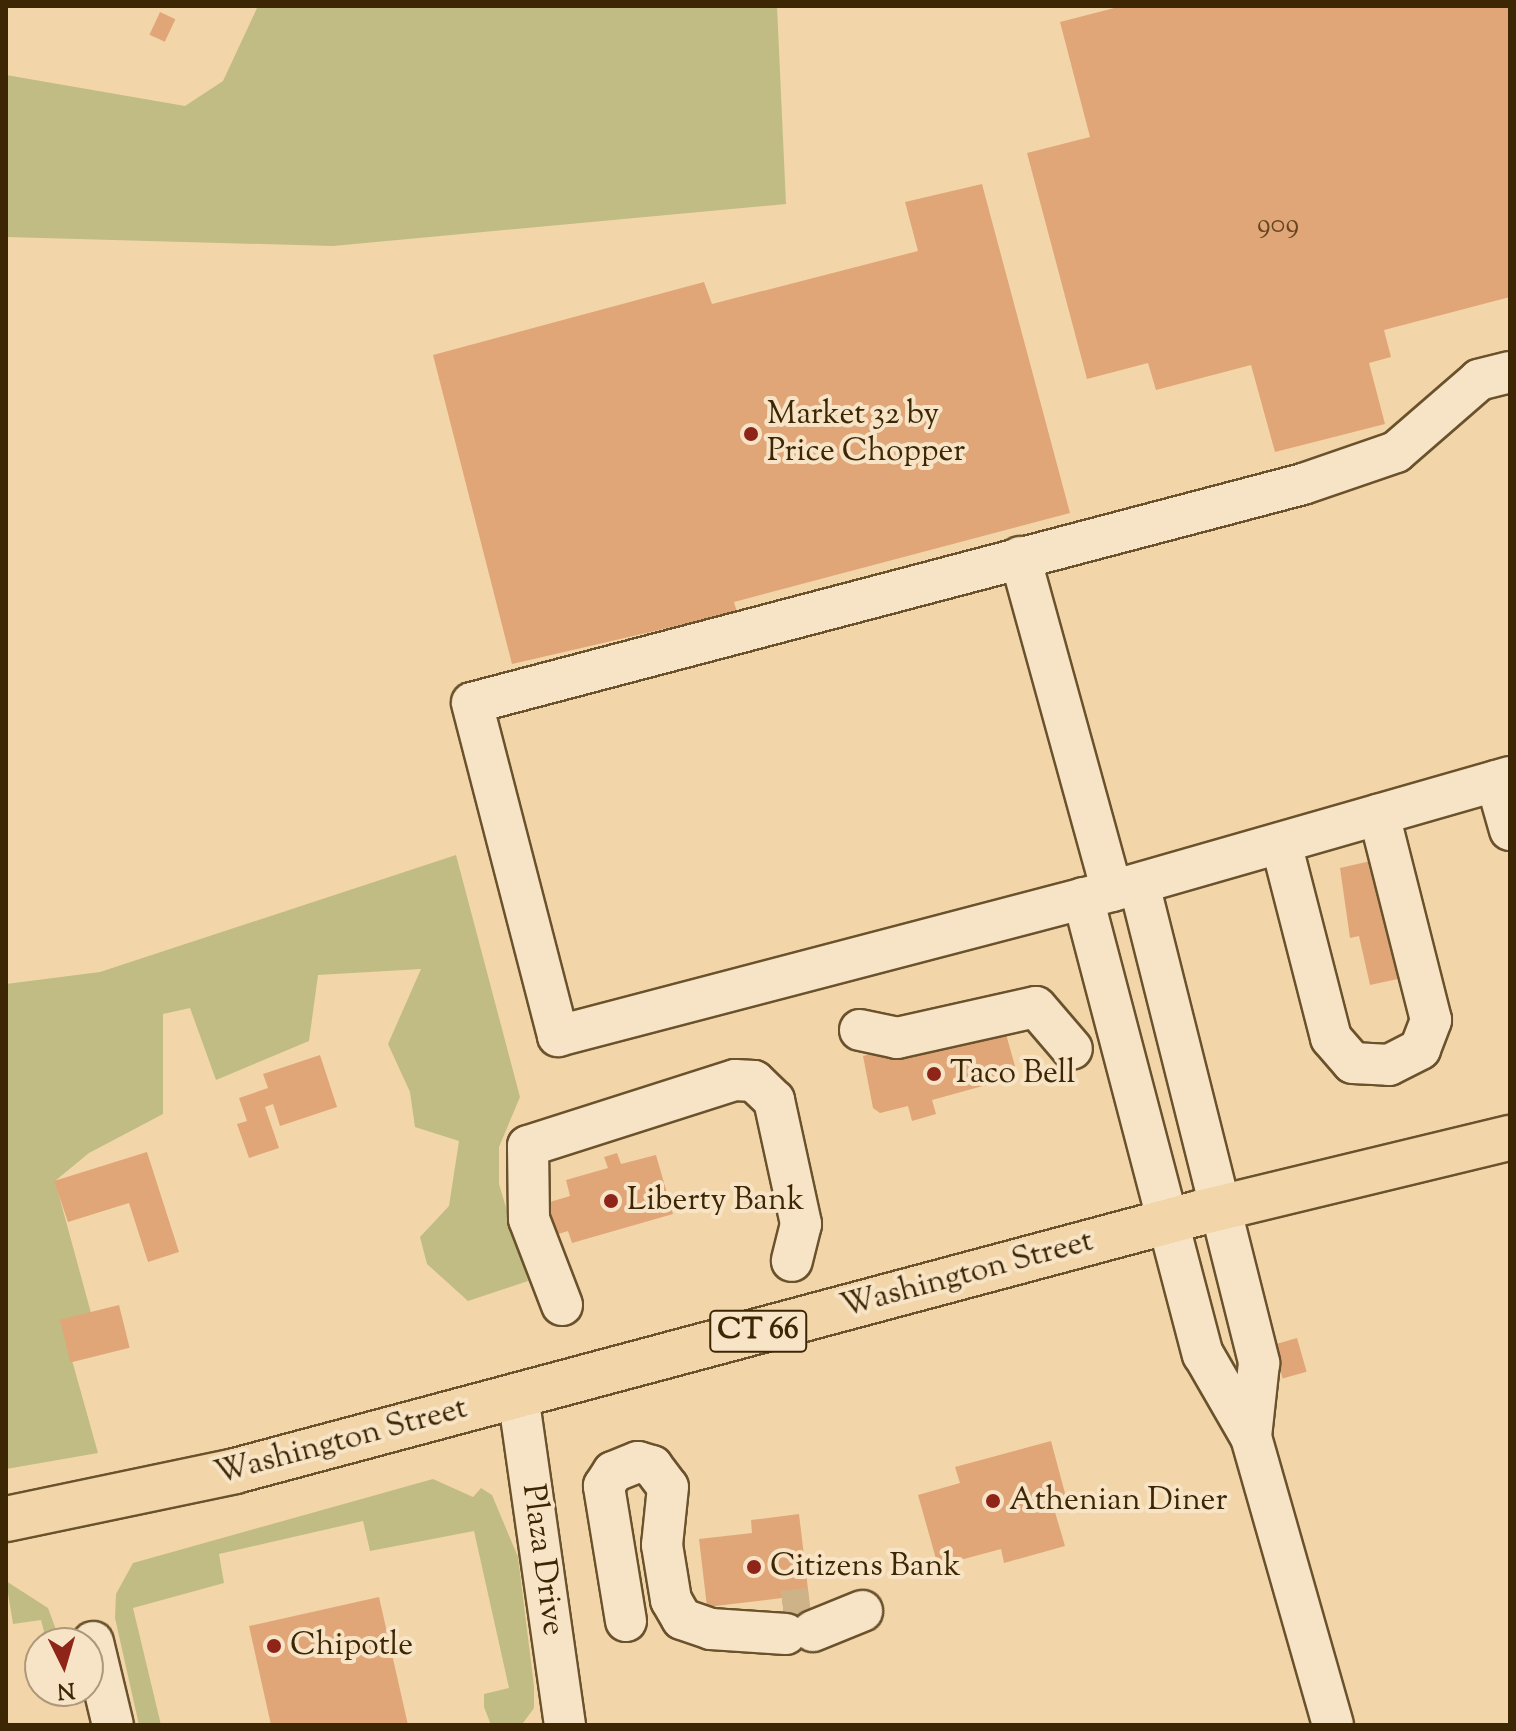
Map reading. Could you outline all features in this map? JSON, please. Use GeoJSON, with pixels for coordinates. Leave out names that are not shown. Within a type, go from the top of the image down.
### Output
{"type":"FeatureCollection","features":[{"type":"Feature","properties":{"kind":"highway","name":"Washington Street"},"geometry":{"type":"LineString","coordinates":[[6,1519],[153,1492],[1168,1221],[1510,1138]]}},
{"type":"Feature","properties":{"kind":"street"},"geometry":{"type":"LineString","coordinates":[[1510,372],[1479,380],[1396,452],[1303,484],[472,703],[558,1036],[1111,891],[1503,779],[1510,830]]}},
{"type":"Feature","properties":{"kind":"street"},"geometry":{"type":"LineString","coordinates":[[1020,557],[1111,891],[1224,1207],[1259,1363],[1251,1437]]}},
{"type":"Feature","properties":{"kind":"street"},"geometry":{"type":"LineString","coordinates":[[1281,843],[1331,1038],[1339,1054],[1374,1067],[1405,1060],[1430,1036],[1417,947],[1379,814]]}},
{"type":"Feature","properties":{"kind":"street"},"geometry":{"type":"LineString","coordinates":[[1111,891],[1168,1221],[1203,1354],[1251,1437],[1333,1725]]}},
{"type":"Feature","properties":{"kind":"street"},"geometry":{"type":"LineString","coordinates":[[860,1030],[908,1036],[1036,1007],[1072,1049]]}},
{"type":"Feature","properties":{"kind":"street"},"geometry":{"type":"LineString","coordinates":[[562,1305],[529,1219],[528,1146],[735,1080],[754,1081],[774,1100],[801,1224],[792,1261]]}},
{"type":"Feature","properties":{"kind":"street","name":"Plaza Drive"},"geometry":{"type":"LineString","coordinates":[[518,1395],[565,1725]]}},
{"type":"Feature","properties":{"kind":"street"},"geometry":{"type":"LineString","coordinates":[[626,1621],[604,1486],[621,1466],[644,1462],[668,1487],[662,1545],[675,1610],[692,1625],[711,1629],[798,1621],[860,1603]]}},
{"type":"Feature","properties":{"kind":"street"},"geometry":{"type":"LineString","coordinates":[[104,1688],[113,1725]]}},
{"type":"Feature","properties":{"kind":"shaded area"},"geometry":{"type":"Polygon","coordinates":[[[258,6],[777,6],[786,204],[333,246],[6,237],[6,75],[185,106],[223,81],[258,6]]]}},
{"type":"Feature","properties":{"kind":"shaded area"},"geometry":{"type":"Polygon","coordinates":[[[456,855],[520,1097],[499,1147],[499,1184],[528,1281],[468,1301],[427,1264],[420,1237],[449,1206],[459,1141],[415,1127],[410,1092],[388,1044],[421,969],[318,975],[309,1041],[216,1080],[190,1008],[163,1014],[163,1114],[89,1153],[55,1181],[91,1313],[61,1321],[98,1453],[6,1469],[6,984],[100,972],[456,855]]]}},
{"type":"Feature","properties":{"kind":"shaded area"},"geometry":{"type":"Polygon","coordinates":[[[433,1479],[473,1497],[481,1488],[492,1495],[518,1557],[534,1686],[534,1708],[523,1723],[491,1725],[484,1707],[484,1694],[509,1688],[474,1531],[370,1551],[363,1521],[219,1554],[224,1583],[133,1608],[161,1725],[139,1725],[115,1618],[116,1594],[133,1563],[433,1479]]]}},
{"type":"Feature","properties":{"kind":"shaded area"},"geometry":{"type":"Polygon","coordinates":[[[6,1581],[48,1608],[55,1627],[43,1627],[41,1620],[13,1624],[6,1581]]]}},
{"type":"Feature","properties":{"kind":"building"},"geometry":{"type":"Polygon","coordinates":[[[1122,6],[1510,6],[1510,297],[1384,330],[1391,357],[1369,363],[1385,424],[1275,452],[1251,365],[1156,390],[1148,363],[1087,379],[1027,153],[1090,137],[1060,22],[1122,6]]]}},
{"type":"Feature","properties":{"kind":"building"},"geometry":{"type":"Polygon","coordinates":[[[160,12],[175,19],[165,42],[149,35],[160,12]]]}},
{"type":"Feature","properties":{"kind":"building","name":"Market 32 by Price Chopper"},"geometry":{"type":"Polygon","coordinates":[[[982,184],[1070,513],[734,602],[737,612],[512,664],[433,355],[704,282],[712,304],[918,251],[905,202],[982,184]]]}},
{"type":"Feature","properties":{"kind":"building"},"geometry":{"type":"Polygon","coordinates":[[[1379,859],[1407,977],[1370,985],[1359,936],[1350,938],[1340,868],[1379,859]]]}},
{"type":"Feature","properties":{"kind":"building","name":"Taco Bell"},"geometry":{"type":"Polygon","coordinates":[[[988,1021],[1004,1027],[1015,1066],[999,1071],[1001,1081],[932,1100],[936,1114],[912,1121],[908,1106],[880,1113],[873,1108],[863,1056],[988,1021]]]}},
{"type":"Feature","properties":{"kind":"building"},"geometry":{"type":"Polygon","coordinates":[[[320,1055],[337,1107],[280,1126],[273,1104],[265,1107],[279,1148],[249,1158],[237,1124],[247,1121],[239,1098],[268,1088],[263,1074],[320,1055]]]}},
{"type":"Feature","properties":{"kind":"building"},"geometry":{"type":"Polygon","coordinates":[[[147,1152],[179,1252],[148,1262],[129,1203],[68,1222],[54,1181],[147,1152]]]}},
{"type":"Feature","properties":{"kind":"building","name":"Liberty Bank"},"geometry":{"type":"Polygon","coordinates":[[[617,1153],[621,1164],[656,1155],[673,1214],[572,1243],[568,1231],[542,1239],[533,1207],[570,1196],[566,1180],[608,1168],[604,1157],[617,1153]]]}},
{"type":"Feature","properties":{"kind":"building"},"geometry":{"type":"Polygon","coordinates":[[[119,1305],[130,1348],[70,1362],[60,1320],[119,1305]]]}},
{"type":"Feature","properties":{"kind":"building"},"geometry":{"type":"Polygon","coordinates":[[[1297,1338],[1307,1372],[1283,1379],[1273,1345],[1297,1338]]]}},
{"type":"Feature","properties":{"kind":"building","name":"Athenian Diner"},"geometry":{"type":"Polygon","coordinates":[[[1051,1441],[1069,1508],[1055,1512],[1065,1546],[1004,1563],[1001,1549],[938,1566],[918,1495],[960,1483],[955,1467],[1051,1441]]]}},
{"type":"Feature","properties":{"kind":"building","name":"Citizens Bank"},"geometry":{"type":"Polygon","coordinates":[[[799,1514],[813,1631],[786,1634],[782,1598],[707,1607],[699,1539],[752,1533],[751,1520],[799,1514]]]}},
{"type":"Feature","properties":{"kind":"building"},"geometry":{"type":"Polygon","coordinates":[[[379,1597],[408,1725],[271,1725],[249,1626],[379,1597]]]}},
{"type":"Feature","properties":{"kind":"tunnel"},"geometry":{"type":"LineString","coordinates":[[783,1611],[810,1608]]}},
{"type":"Feature","properties":{"kind":"place","name":"Market 32 by Price Chopper"},"geometry":{"type":"Point","coordinates":[751,434]}},
{"type":"Feature","properties":{"kind":"place","name":"Taco Bell"},"geometry":{"type":"Point","coordinates":[934,1074]}},
{"type":"Feature","properties":{"kind":"place","name":"Liberty Bank"},"geometry":{"type":"Point","coordinates":[611,1201]}},
{"type":"Feature","properties":{"kind":"place","name":"Athenian Diner"},"geometry":{"type":"Point","coordinates":[993,1501]}},
{"type":"Feature","properties":{"kind":"place","name":"Citizens Bank"},"geometry":{"type":"Point","coordinates":[754,1567]}},
{"type":"Feature","properties":{"kind":"place","name":"Chipotle"},"geometry":{"type":"Point","coordinates":[274,1646]}}]}
